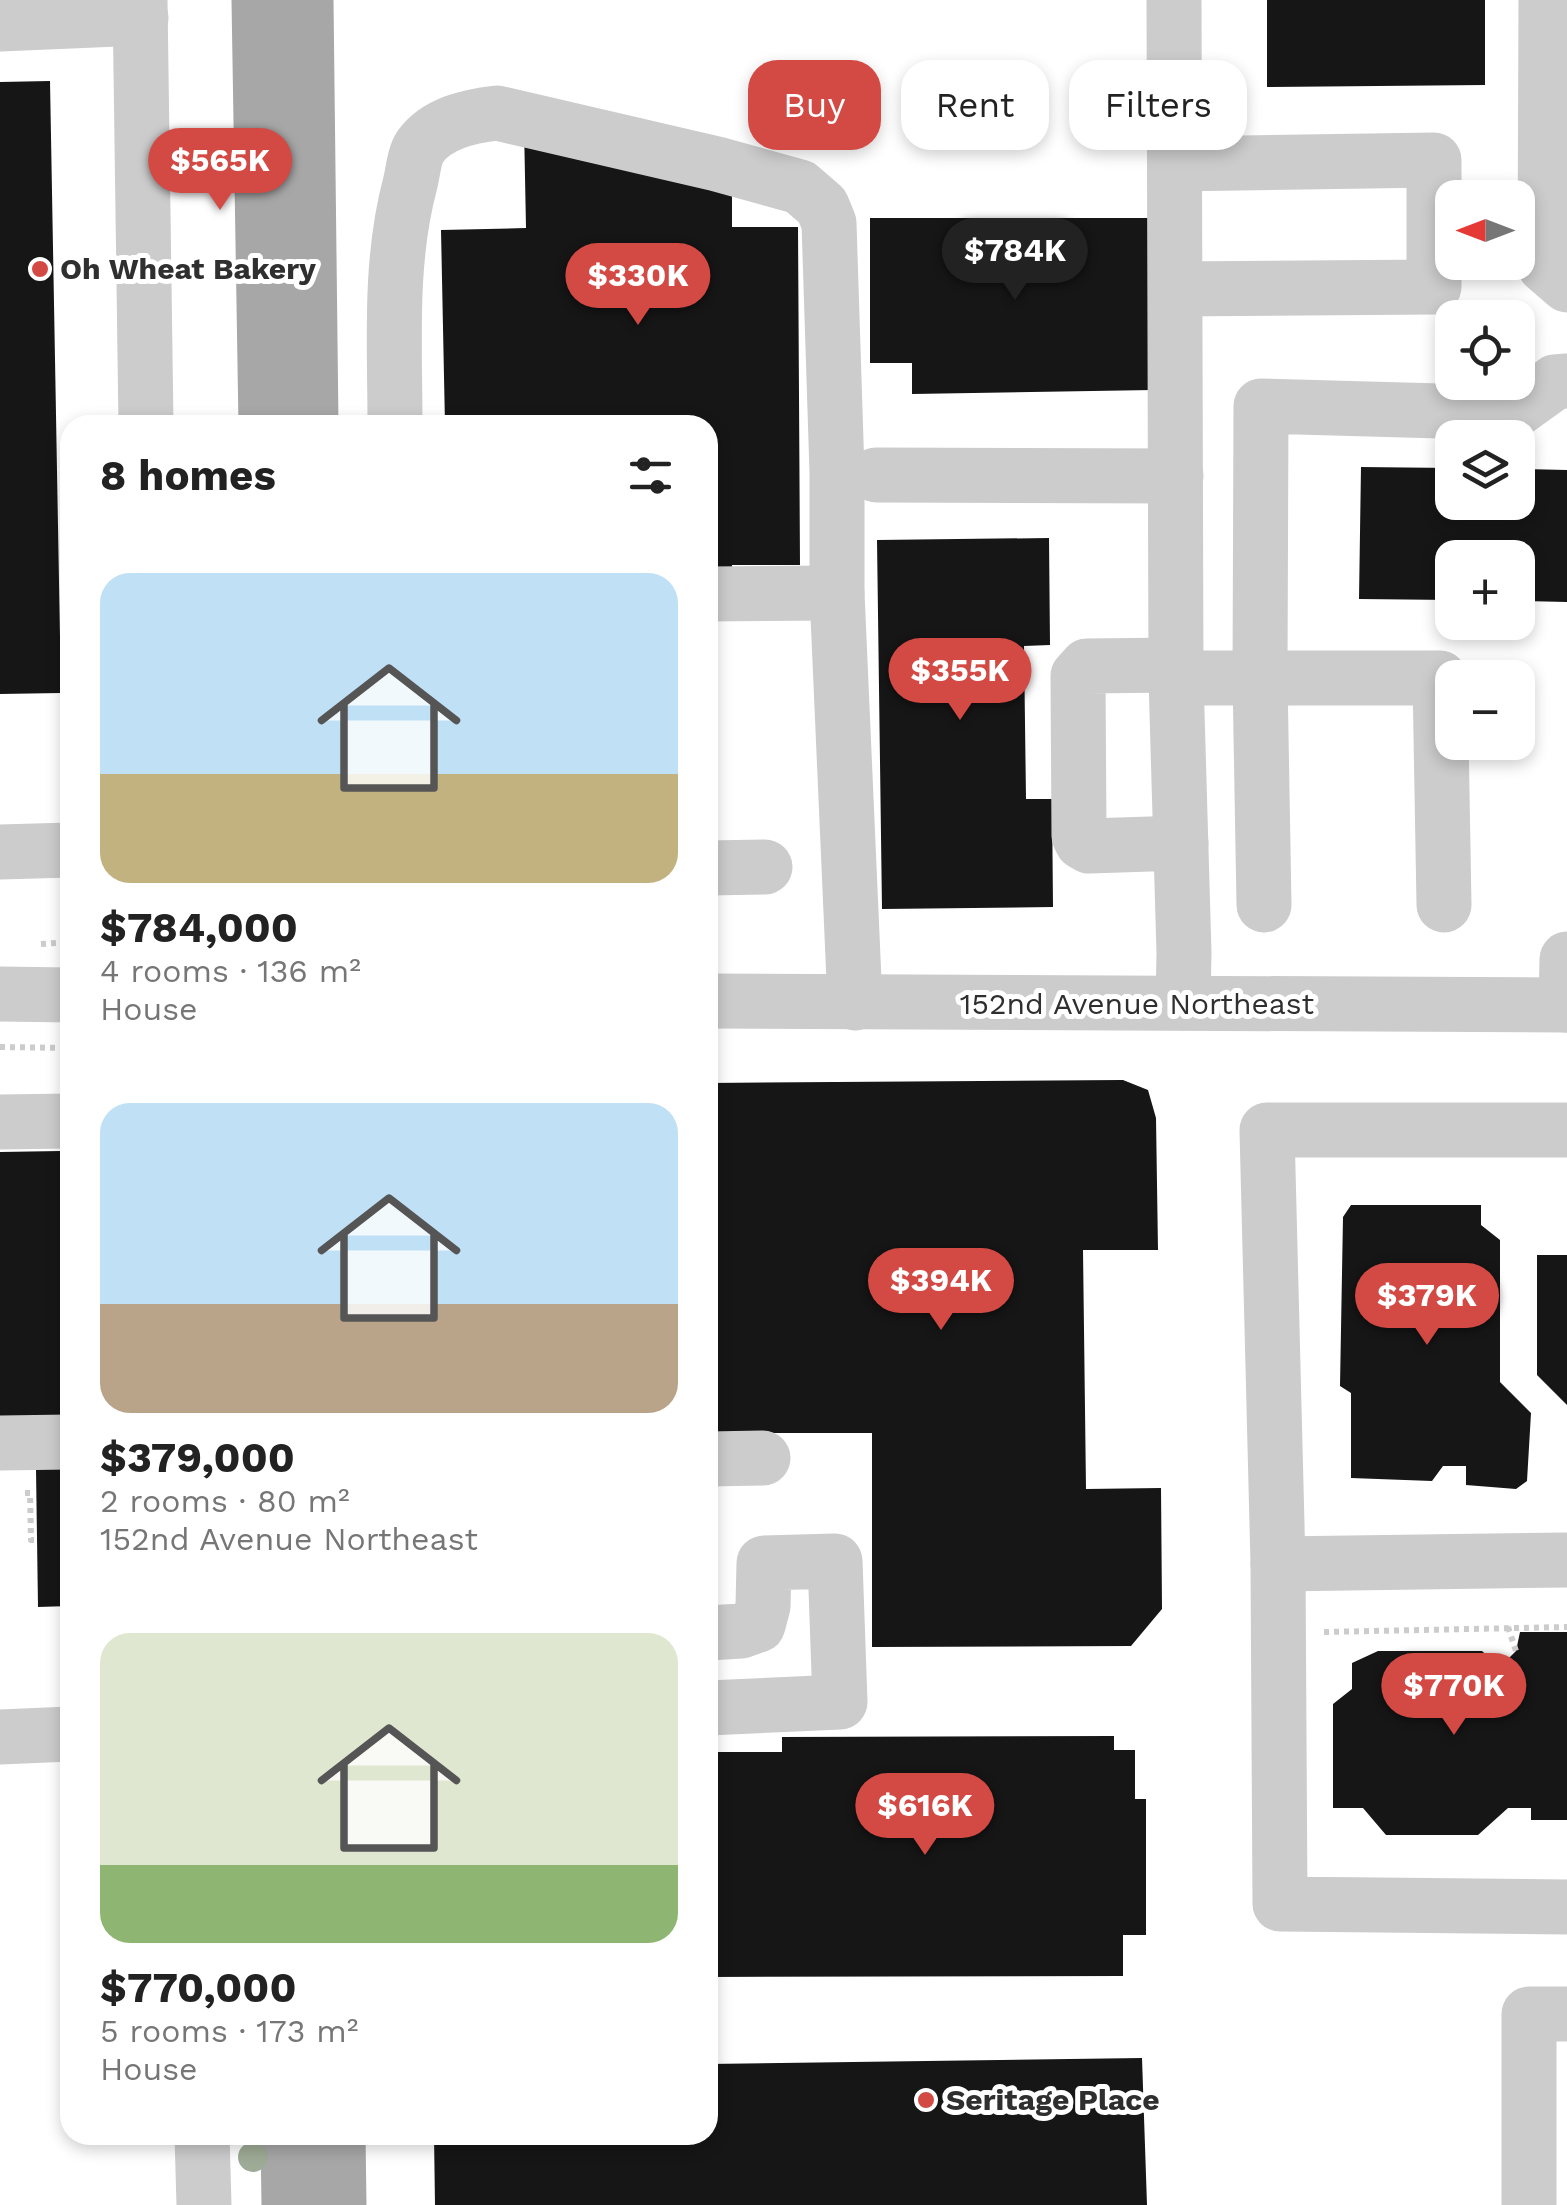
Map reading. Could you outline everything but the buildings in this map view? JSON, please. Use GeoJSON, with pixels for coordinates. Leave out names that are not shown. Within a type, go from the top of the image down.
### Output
{"type":"FeatureCollection","features":[{"type":"Feature","properties":{"kind":"main road"},"geometry":{"type":"LineString","coordinates":[[260,0],[266,415]]}},
{"type":"Feature","properties":{"kind":"main road"},"geometry":{"type":"LineString","coordinates":[[306,0],[311,415]]}},
{"type":"Feature","properties":{"kind":"main road"},"geometry":{"type":"LineString","coordinates":[[262,150],[309,294]]}},
{"type":"Feature","properties":{"kind":"main road"},"geometry":{"type":"LineString","coordinates":[[288,2145],[289,2205]]}},
{"type":"Feature","properties":{"kind":"main road"},"geometry":{"type":"LineString","coordinates":[[338,2145],[339,2205]]}},
{"type":"Feature","properties":{"kind":"street"},"geometry":{"type":"LineString","coordinates":[[1174,0],[1176,672],[1184,1003]]}},
{"type":"Feature","properties":{"kind":"street"},"geometry":{"type":"LineString","coordinates":[[1546,0],[1556,178],[1545,266],[1567,285]]}},
{"type":"Feature","properties":{"kind":"street"},"geometry":{"type":"LineString","coordinates":[[0,24],[141,9],[146,415]]}},
{"type":"Feature","properties":{"kind":"street"},"geometry":{"type":"LineString","coordinates":[[395,415],[394,272],[400,221],[420,148],[438,130],[467,117],[497,113],[800,187],[822,206],[830,223],[838,472],[837,592],[855,1003]]}},
{"type":"Feature","properties":{"kind":"street"},"geometry":{"type":"LineString","coordinates":[[1175,164],[1434,160],[1434,287],[1176,289]]}},
{"type":"Feature","properties":{"kind":"street"},"geometry":{"type":"LineString","coordinates":[[1264,904],[1261,406],[1512,413],[1555,382],[1567,381]]}},
{"type":"Feature","properties":{"kind":"street"},"geometry":{"type":"LineString","coordinates":[[876,475],[1176,476]]}},
{"type":"Feature","properties":{"kind":"street"},"geometry":{"type":"LineString","coordinates":[[718,594],[837,592]]}},
{"type":"Feature","properties":{"kind":"street"},"geometry":{"type":"LineString","coordinates":[[1181,844],[1089,846],[1082,842],[1078,676],[1087,666],[1260,678],[1440,678],[1444,904]]}},
{"type":"Feature","properties":{"kind":"street"},"geometry":{"type":"LineString","coordinates":[[0,852],[60,850]]}},
{"type":"Feature","properties":{"kind":"street"},"geometry":{"type":"LineString","coordinates":[[718,868],[766,867]]}},
{"type":"Feature","properties":{"kind":"street"},"geometry":{"type":"LineString","coordinates":[[1567,959],[1567,1006]]}},
{"type":"Feature","properties":{"kind":"street"},"geometry":{"type":"LineString","coordinates":[[0,994],[60,995]]}},
{"type":"Feature","properties":{"kind":"street","name":"152nd Avenue Northeast"},"geometry":{"type":"LineString","coordinates":[[718,1002],[1567,1006]]}},
{"type":"Feature","properties":{"kind":"street"},"geometry":{"type":"LineString","coordinates":[[0,1122],[60,1122]]}},
{"type":"Feature","properties":{"kind":"street"},"geometry":{"type":"LineString","coordinates":[[1567,1130],[1267,1130],[1278,1564],[1280,1904],[1567,1907]]}},
{"type":"Feature","properties":{"kind":"street"},"geometry":{"type":"LineString","coordinates":[[8,1468],[60,1446]]}},
{"type":"Feature","properties":{"kind":"street"},"geometry":{"type":"LineString","coordinates":[[718,1459],[763,1458]]}},
{"type":"Feature","properties":{"kind":"street"},"geometry":{"type":"LineString","coordinates":[[1278,1564],[1567,1560]]}},
{"type":"Feature","properties":{"kind":"street"},"geometry":{"type":"LineString","coordinates":[[718,1632],[741,1631],[758,1624],[764,1606],[764,1562],[836,1561],[840,1702],[718,1708]]}},
{"type":"Feature","properties":{"kind":"street"},"geometry":{"type":"LineString","coordinates":[[0,1737],[60,1734]]}},
{"type":"Feature","properties":{"kind":"street"},"geometry":{"type":"LineString","coordinates":[[1529,2205],[1529,2014],[1567,2014]]}},
{"type":"Feature","properties":{"kind":"street"},"geometry":{"type":"LineString","coordinates":[[202,2145],[204,2205]]}},
{"type":"Feature","properties":{"kind":"path"},"geometry":{"type":"LineString","coordinates":[[0,1047],[60,1048]]}},
{"type":"Feature","properties":{"kind":"path"},"geometry":{"type":"LineString","coordinates":[[8,1468],[30,1493],[31,1540],[38,1540]]}},
{"type":"Feature","properties":{"kind":"path"},"geometry":{"type":"LineString","coordinates":[[1508,1627],[1516,1651]]}},
{"type":"Feature","properties":{"kind":"path"},"geometry":{"type":"LineString","coordinates":[[1278,1634],[1567,1627]]}},
{"type":"Feature","properties":{"kind":"place","name":"Oh Wheat Bakery"},"geometry":{"type":"Point","coordinates":[40,269]}},
{"type":"Feature","properties":{"kind":"place","name":"Seritage Place"},"geometry":{"type":"Point","coordinates":[926,2100]}}]}
